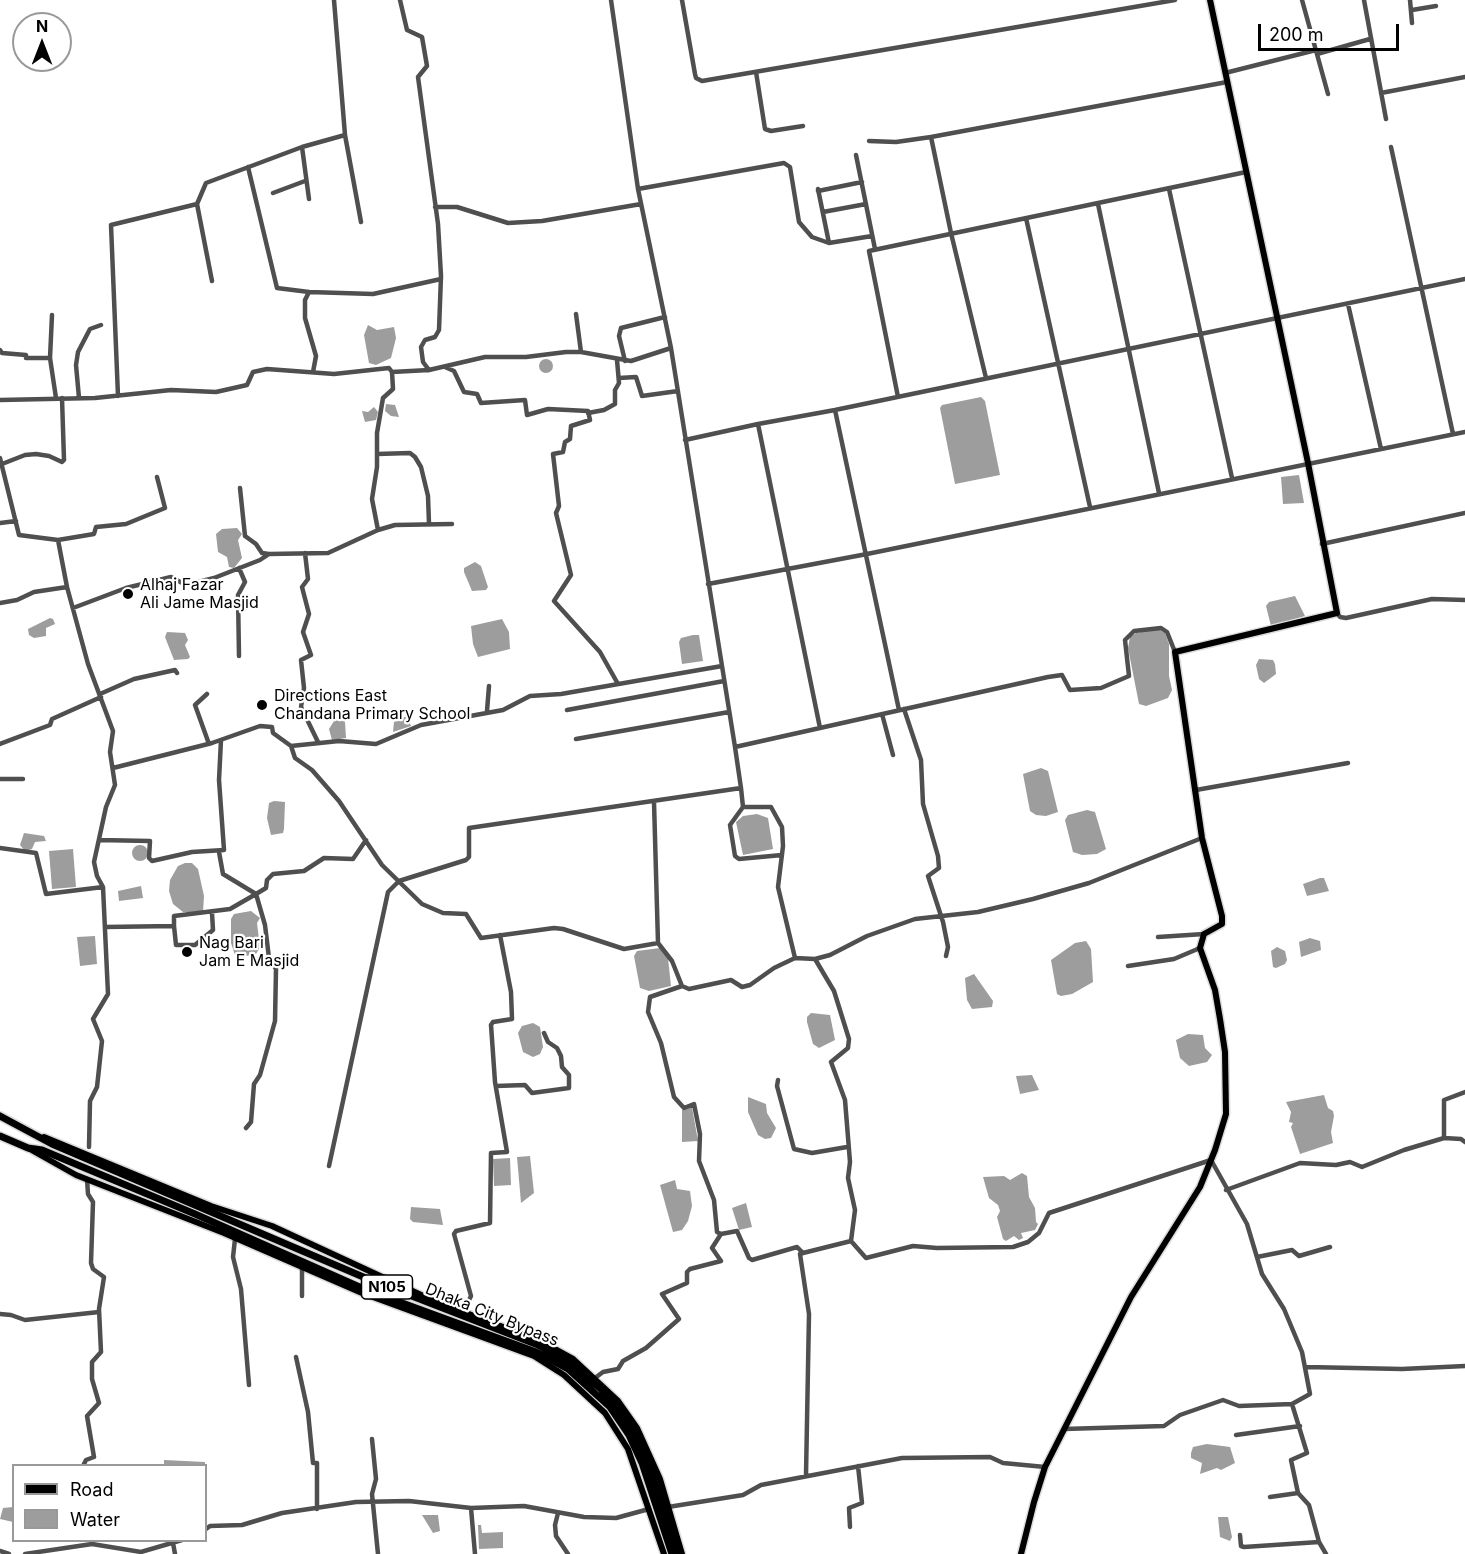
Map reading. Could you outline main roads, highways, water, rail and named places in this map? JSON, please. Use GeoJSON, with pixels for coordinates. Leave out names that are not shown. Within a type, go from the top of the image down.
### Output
{"type":"FeatureCollection","features":[{"type":"Feature","properties":{"kind":"highway","name":"Dhaka City Bypass"},"geometry":{"type":"LineString","coordinates":[[0,1116],[41,1136],[52,1144],[368,1279],[538,1346],[570,1363],[608,1397],[634,1431],[648,1461],[677,1554]]}},
{"type":"Feature","properties":{"kind":"highway","name":"Dhaka City Bypass"},"geometry":{"type":"LineString","coordinates":[[0,1136],[28,1148],[42,1150],[195,1214],[364,1289],[536,1352],[568,1369],[610,1407],[629,1436],[642,1463],[672,1554]]}},
{"type":"Feature","properties":{"kind":"main road"},"geometry":{"type":"LineString","coordinates":[[1021,1554],[1045,1467],[1131,1297],[1194,1196],[1211,1160],[1226,1114],[1225,1052],[1215,990],[1200,948],[1204,934],[1222,924],[1202,838],[1174,652],[1336,613],[1308,463],[1210,0]]}},
{"type":"Feature","properties":{"kind":"main road"},"geometry":{"type":"LineString","coordinates":[[41,1136],[211,1206],[272,1226],[432,1300],[556,1348],[595,1378],[618,1401],[637,1428],[653,1460],[682,1554]]}},
{"type":"Feature","properties":{"kind":"main road"},"geometry":{"type":"LineString","coordinates":[[28,1148],[87,1179],[235,1239],[302,1269],[524,1353],[564,1375],[593,1399],[613,1424],[635,1463],[664,1554]]}},
{"type":"Feature","properties":{"kind":"water"},"geometry":{"type":"Polygon","coordinates":[[[368,325],[377,330],[394,327],[396,338],[391,358],[376,365],[369,363],[364,335],[368,325]]]}},
{"type":"Feature","properties":{"kind":"water"},"geometry":{"type":"Polygon","coordinates":[[[543,359],[549,359],[553,366],[549,373],[543,373],[539,369],[539,363],[543,359]]]}},
{"type":"Feature","properties":{"kind":"water"},"geometry":{"type":"Polygon","coordinates":[[[981,397],[985,401],[1000,475],[955,484],[940,408],[942,405],[981,397]]]}},
{"type":"Feature","properties":{"kind":"water"},"geometry":{"type":"Polygon","coordinates":[[[386,404],[395,405],[399,417],[391,416],[385,411],[386,404]]]}},
{"type":"Feature","properties":{"kind":"water"},"geometry":{"type":"Polygon","coordinates":[[[374,407],[378,412],[376,420],[365,422],[362,411],[368,412],[374,407]]]}},
{"type":"Feature","properties":{"kind":"water"},"geometry":{"type":"Polygon","coordinates":[[[1299,475],[1304,503],[1283,504],[1281,477],[1299,475]]]}},
{"type":"Feature","properties":{"kind":"water"},"geometry":{"type":"Polygon","coordinates":[[[237,528],[242,534],[238,540],[242,558],[234,568],[229,567],[227,557],[218,552],[216,534],[222,529],[237,528]]]}},
{"type":"Feature","properties":{"kind":"water"},"geometry":{"type":"Polygon","coordinates":[[[475,562],[481,566],[488,587],[486,590],[472,591],[464,572],[464,568],[475,562]]]}},
{"type":"Feature","properties":{"kind":"water"},"geometry":{"type":"Polygon","coordinates":[[[1295,596],[1305,616],[1271,626],[1266,606],[1269,602],[1295,596]]]}},
{"type":"Feature","properties":{"kind":"water"},"geometry":{"type":"Polygon","coordinates":[[[50,618],[55,624],[46,628],[46,636],[34,638],[29,635],[28,629],[50,618]]]}},
{"type":"Feature","properties":{"kind":"water"},"geometry":{"type":"Polygon","coordinates":[[[502,619],[509,632],[510,649],[478,657],[473,644],[471,626],[502,619]]]}},
{"type":"Feature","properties":{"kind":"water"},"geometry":{"type":"Polygon","coordinates":[[[1158,629],[1165,633],[1169,644],[1169,676],[1172,690],[1168,698],[1146,706],[1139,704],[1128,648],[1130,637],[1136,633],[1158,629]]]}},
{"type":"Feature","properties":{"kind":"water"},"geometry":{"type":"Polygon","coordinates":[[[167,632],[185,633],[188,640],[185,645],[190,657],[188,659],[174,660],[165,637],[167,632]]]}},
{"type":"Feature","properties":{"kind":"water"},"geometry":{"type":"Polygon","coordinates":[[[699,635],[703,661],[682,664],[679,642],[681,638],[699,635]]]}},
{"type":"Feature","properties":{"kind":"water"},"geometry":{"type":"Polygon","coordinates":[[[1259,659],[1273,660],[1275,664],[1276,674],[1264,683],[1259,679],[1256,665],[1259,659]]]}},
{"type":"Feature","properties":{"kind":"water"},"geometry":{"type":"Polygon","coordinates":[[[407,716],[411,726],[393,732],[394,722],[407,716]]]}},
{"type":"Feature","properties":{"kind":"water"},"geometry":{"type":"Polygon","coordinates":[[[336,718],[343,719],[345,722],[346,738],[332,740],[329,729],[336,718]]]}},
{"type":"Feature","properties":{"kind":"water"},"geometry":{"type":"Polygon","coordinates":[[[1041,768],[1048,771],[1058,812],[1046,816],[1036,815],[1030,811],[1023,774],[1041,768]]]}},
{"type":"Feature","properties":{"kind":"water"},"geometry":{"type":"Polygon","coordinates":[[[285,802],[284,829],[283,833],[271,835],[267,818],[269,803],[285,802]]]}},
{"type":"Feature","properties":{"kind":"water"},"geometry":{"type":"Polygon","coordinates":[[[1087,810],[1095,812],[1106,849],[1097,854],[1082,855],[1073,852],[1065,820],[1068,815],[1087,810]]]}},
{"type":"Feature","properties":{"kind":"water"},"geometry":{"type":"Polygon","coordinates":[[[757,814],[768,818],[773,849],[743,855],[736,822],[743,816],[757,814]]]}},
{"type":"Feature","properties":{"kind":"water"},"geometry":{"type":"Polygon","coordinates":[[[24,833],[44,836],[46,841],[35,842],[32,849],[25,851],[20,845],[24,833]]]}},
{"type":"Feature","properties":{"kind":"water"},"geometry":{"type":"Polygon","coordinates":[[[140,845],[148,853],[140,861],[132,853],[140,845]]]}},
{"type":"Feature","properties":{"kind":"water"},"geometry":{"type":"Polygon","coordinates":[[[73,849],[76,887],[52,889],[49,851],[73,849]]]}},
{"type":"Feature","properties":{"kind":"water"},"geometry":{"type":"Polygon","coordinates":[[[192,863],[198,869],[204,896],[203,912],[183,912],[173,904],[169,891],[170,880],[178,866],[192,863]]]}},
{"type":"Feature","properties":{"kind":"water"},"geometry":{"type":"Polygon","coordinates":[[[1324,878],[1329,891],[1307,896],[1303,884],[1324,878]]]}},
{"type":"Feature","properties":{"kind":"water"},"geometry":{"type":"Polygon","coordinates":[[[141,886],[143,898],[119,901],[118,891],[141,886]]]}},
{"type":"Feature","properties":{"kind":"water"},"geometry":{"type":"Polygon","coordinates":[[[251,911],[260,918],[257,923],[260,947],[256,954],[236,958],[231,943],[231,919],[234,914],[251,911]]]}},
{"type":"Feature","properties":{"kind":"water"},"geometry":{"type":"Polygon","coordinates":[[[95,936],[97,964],[80,966],[77,937],[95,936]]]}},
{"type":"Feature","properties":{"kind":"water"},"geometry":{"type":"Polygon","coordinates":[[[1310,938],[1320,941],[1321,950],[1301,957],[1299,942],[1310,938]]]}},
{"type":"Feature","properties":{"kind":"water"},"geometry":{"type":"Polygon","coordinates":[[[1086,941],[1091,949],[1093,982],[1072,994],[1061,996],[1057,994],[1051,960],[1075,943],[1086,941]]]}},
{"type":"Feature","properties":{"kind":"water"},"geometry":{"type":"Polygon","coordinates":[[[1277,947],[1285,951],[1287,960],[1285,964],[1276,968],[1273,967],[1271,951],[1277,947]]]}},
{"type":"Feature","properties":{"kind":"water"},"geometry":{"type":"Polygon","coordinates":[[[660,948],[668,958],[671,986],[649,991],[640,988],[634,956],[637,951],[660,948]]]}},
{"type":"Feature","properties":{"kind":"water"},"geometry":{"type":"Polygon","coordinates":[[[974,974],[993,1001],[992,1007],[972,1009],[967,1000],[965,978],[974,974]]]}},
{"type":"Feature","properties":{"kind":"water"},"geometry":{"type":"Polygon","coordinates":[[[811,1013],[830,1015],[835,1040],[819,1048],[813,1044],[807,1022],[807,1017],[811,1013]]]}},
{"type":"Feature","properties":{"kind":"water"},"geometry":{"type":"Polygon","coordinates":[[[533,1023],[540,1027],[543,1047],[540,1054],[533,1057],[523,1052],[518,1033],[522,1026],[533,1023]]]}},
{"type":"Feature","properties":{"kind":"water"},"geometry":{"type":"Polygon","coordinates":[[[1188,1034],[1203,1035],[1205,1048],[1212,1055],[1207,1062],[1189,1066],[1180,1058],[1176,1040],[1188,1034]]]}},
{"type":"Feature","properties":{"kind":"water"},"geometry":{"type":"Polygon","coordinates":[[[1032,1075],[1039,1090],[1020,1094],[1016,1076],[1032,1075]]]}},
{"type":"Feature","properties":{"kind":"water"},"geometry":{"type":"Polygon","coordinates":[[[1324,1095],[1328,1108],[1333,1111],[1334,1116],[1331,1132],[1333,1143],[1300,1154],[1291,1127],[1293,1123],[1289,1122],[1291,1112],[1286,1102],[1324,1095]]]}},
{"type":"Feature","properties":{"kind":"water"},"geometry":{"type":"Polygon","coordinates":[[[748,1097],[766,1104],[767,1113],[776,1128],[771,1138],[765,1139],[758,1135],[748,1112],[748,1097]]]}},
{"type":"Feature","properties":{"kind":"water"},"geometry":{"type":"Polygon","coordinates":[[[692,1107],[698,1141],[682,1142],[682,1110],[692,1107]]]}},
{"type":"Feature","properties":{"kind":"water"},"geometry":{"type":"Polygon","coordinates":[[[530,1156],[534,1193],[521,1203],[517,1157],[530,1156]]]}},
{"type":"Feature","properties":{"kind":"water"},"geometry":{"type":"Polygon","coordinates":[[[510,1158],[511,1185],[494,1186],[493,1159],[510,1158]]]}},
{"type":"Feature","properties":{"kind":"water"},"geometry":{"type":"Polygon","coordinates":[[[1022,1173],[1027,1176],[1029,1197],[1035,1208],[1038,1224],[1035,1230],[1021,1233],[1023,1238],[1019,1240],[1014,1236],[1006,1241],[1003,1239],[997,1217],[1000,1211],[998,1205],[989,1198],[983,1177],[1004,1176],[1010,1180],[1022,1173]]]}},
{"type":"Feature","properties":{"kind":"water"},"geometry":{"type":"Polygon","coordinates":[[[675,1180],[677,1189],[690,1191],[692,1206],[688,1221],[682,1230],[673,1232],[660,1185],[675,1180]]]}},
{"type":"Feature","properties":{"kind":"water"},"geometry":{"type":"Polygon","coordinates":[[[746,1203],[752,1227],[739,1230],[732,1208],[746,1203]]]}},
{"type":"Feature","properties":{"kind":"water"},"geometry":{"type":"Polygon","coordinates":[[[411,1207],[440,1209],[443,1225],[413,1222],[410,1219],[411,1207]]]}},
{"type":"Feature","properties":{"kind":"water"},"geometry":{"type":"Polygon","coordinates":[[[1207,1444],[1230,1447],[1235,1463],[1221,1470],[1217,1468],[1200,1474],[1202,1463],[1191,1458],[1191,1453],[1193,1447],[1207,1444]]]}},
{"type":"Feature","properties":{"kind":"water"},"geometry":{"type":"Polygon","coordinates":[[[164,1460],[205,1462],[205,1464],[164,1464],[164,1460]]]}},
{"type":"Feature","properties":{"kind":"water"},"geometry":{"type":"Polygon","coordinates":[[[12,1507],[12,1522],[0,1519],[3,1508],[12,1507]]]}},
{"type":"Feature","properties":{"kind":"water"},"geometry":{"type":"Polygon","coordinates":[[[422,1515],[438,1515],[440,1531],[433,1533],[422,1515]]]}},
{"type":"Feature","properties":{"kind":"water"},"geometry":{"type":"Polygon","coordinates":[[[1218,1517],[1228,1517],[1232,1537],[1230,1541],[1220,1537],[1218,1517]]]}},
{"type":"Feature","properties":{"kind":"water"},"geometry":{"type":"Polygon","coordinates":[[[478,1525],[481,1525],[482,1533],[503,1532],[503,1548],[479,1549],[478,1525]]]}},
{"type":"Feature","properties":{"kind":"place","name":"Alhaj Fazar Ali Jame Masjid"},"geometry":{"type":"Point","coordinates":[128,594]}},
{"type":"Feature","properties":{"kind":"place","name":"Directions East Chandana Primary School"},"geometry":{"type":"Point","coordinates":[262,705]}},
{"type":"Feature","properties":{"kind":"place","name":"Nag Bari Jam E Masjid"},"geometry":{"type":"Point","coordinates":[187,952]}}]}
